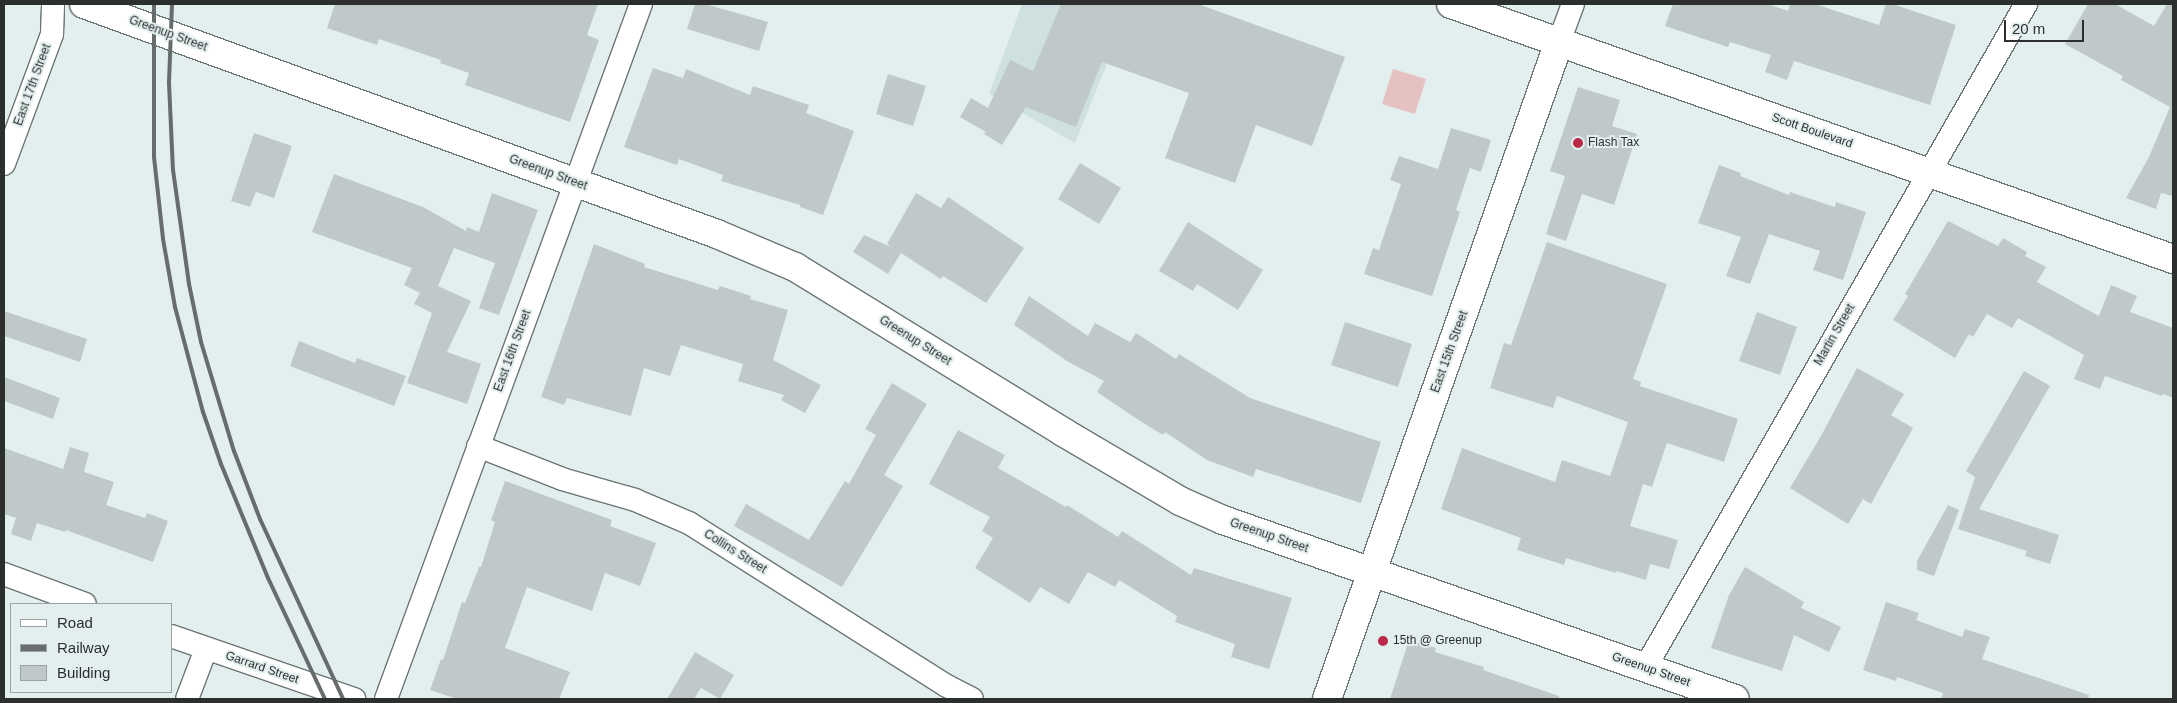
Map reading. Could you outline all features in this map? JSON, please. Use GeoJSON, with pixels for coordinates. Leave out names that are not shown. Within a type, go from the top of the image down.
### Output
{"type":"FeatureCollection","features":[{"type":"Feature","properties":{"kind":"main road","name":"Greenup Street"},"geometry":{"type":"LineString","coordinates":[[84,4],[717,234],[795,266],[1063,432],[1180,501],[1223,520],[1735,699]]}},
{"type":"Feature","properties":{"kind":"main road","name":"Scott Boulevard"},"geometry":{"type":"LineString","coordinates":[[1451,4],[2173,259]]}},
{"type":"Feature","properties":{"kind":"main road","name":"East 15th Street"},"geometry":{"type":"LineString","coordinates":[[1327,699],[1559,42]]}},
{"type":"Feature","properties":{"kind":"street","name":"East 17th Street"},"geometry":{"type":"LineString","coordinates":[[4,164],[52,34],[53,4]]}},
{"type":"Feature","properties":{"kind":"street","name":"East 16th Street"},"geometry":{"type":"LineString","coordinates":[[386,699],[641,4]]}},
{"type":"Feature","properties":{"kind":"street","name":"East 15th Street"},"geometry":{"type":"LineString","coordinates":[[1559,42],[1572,4]]}},
{"type":"Feature","properties":{"kind":"street","name":"Martin Street"},"geometry":{"type":"LineString","coordinates":[[1645,668],[2026,4]]}},
{"type":"Feature","properties":{"kind":"street","name":"Collins Street"},"geometry":{"type":"LineString","coordinates":[[478,446],[562,479],[635,500],[688,523],[947,686],[972,699]]}},
{"type":"Feature","properties":{"kind":"street"},"geometry":{"type":"LineString","coordinates":[[4,574],[82,603]]}},
{"type":"Feature","properties":{"kind":"street","name":"Garrard Street"},"geometry":{"type":"LineString","coordinates":[[172,636],[354,699]]}},
{"type":"Feature","properties":{"kind":"street"},"geometry":{"type":"LineString","coordinates":[[187,699],[206,648]]}},
{"type":"Feature","properties":{"kind":"shaded area"},"geometry":{"type":"Polygon","coordinates":[[[1022,4],[1131,4],[1075,143],[989,94],[1022,4]]]}},
{"type":"Feature","properties":{"kind":"shaded area"},"geometry":{"type":"Polygon","coordinates":[[[1393,69],[1426,79],[1415,114],[1382,104],[1393,69]]]}},
{"type":"Feature","properties":{"kind":"building"},"geometry":{"type":"Polygon","coordinates":[[[335,4],[598,4],[587,35],[599,40],[570,122],[465,85],[469,73],[440,63],[441,60],[379,39],[377,45],[327,28],[335,4]]]}},
{"type":"Feature","properties":{"kind":"building"},"geometry":{"type":"Polygon","coordinates":[[[695,4],[705,4],[768,22],[759,51],[687,29],[695,4]]]}},
{"type":"Feature","properties":{"kind":"building"},"geometry":{"type":"Polygon","coordinates":[[[1061,4],[1198,4],[1345,57],[1312,146],[1256,125],[1235,183],[1165,158],[1189,93],[1102,62],[1076,127],[1026,107],[1002,145],[984,134],[986,132],[960,117],[971,98],[988,108],[1010,60],[1033,71],[1061,4]]]}},
{"type":"Feature","properties":{"kind":"building"},"geometry":{"type":"Polygon","coordinates":[[[1673,4],[1768,4],[1788,11],[1790,4],[1815,4],[1879,25],[1886,4],[1892,4],[1956,25],[1930,105],[1794,61],[1787,80],[1765,72],[1771,55],[1730,42],[1728,47],[1665,26],[1673,4]]]}},
{"type":"Feature","properties":{"kind":"building"},"geometry":{"type":"Polygon","coordinates":[[[2088,4],[2115,4],[2154,26],[2167,4],[2173,4],[2173,196],[2161,193],[2156,209],[2126,198],[2149,157],[2170,107],[2121,80],[2123,76],[2065,44],[2088,4]]]}},
{"type":"Feature","properties":{"kind":"building"},"geometry":{"type":"Polygon","coordinates":[[[653,68],[683,78],[686,69],[750,95],[753,86],[809,105],[806,113],[854,131],[823,215],[800,207],[800,205],[721,181],[723,175],[679,159],[677,165],[624,147],[653,68]]]}},
{"type":"Feature","properties":{"kind":"building"},"geometry":{"type":"Polygon","coordinates":[[[888,74],[926,86],[913,126],[876,114],[888,74]]]}},
{"type":"Feature","properties":{"kind":"building"},"geometry":{"type":"Polygon","coordinates":[[[1578,87],[1620,100],[1612,126],[1637,134],[1614,205],[1582,194],[1566,241],[1546,234],[1565,176],[1550,171],[1578,87]]]}},
{"type":"Feature","properties":{"kind":"building"},"geometry":{"type":"Polygon","coordinates":[[[1451,128],[1491,140],[1481,172],[1470,168],[1456,210],[1460,212],[1432,296],[1364,274],[1373,248],[1379,250],[1401,184],[1390,180],[1399,156],[1438,169],[1451,128]]]}},
{"type":"Feature","properties":{"kind":"building"},"geometry":{"type":"Polygon","coordinates":[[[254,133],[292,146],[274,198],[256,192],[250,207],[231,201],[254,133]]]}},
{"type":"Feature","properties":{"kind":"building"},"geometry":{"type":"Polygon","coordinates":[[[1080,163],[1121,188],[1099,224],[1058,199],[1080,163]]]}},
{"type":"Feature","properties":{"kind":"building"},"geometry":{"type":"Polygon","coordinates":[[[1719,165],[1741,173],[1740,176],[1789,195],[1790,192],[1835,207],[1836,202],[1866,212],[1843,280],[1813,270],[1820,251],[1769,234],[1750,284],[1726,276],[1741,237],[1698,223],[1719,165]]]}},
{"type":"Feature","properties":{"kind":"building"},"geometry":{"type":"Polygon","coordinates":[[[334,174],[423,207],[466,231],[467,227],[479,232],[492,193],[538,210],[499,315],[479,308],[495,263],[454,248],[438,286],[471,301],[447,352],[481,364],[467,404],[407,383],[432,313],[414,304],[420,293],[404,285],[412,268],[312,232],[334,174]]]}},
{"type":"Feature","properties":{"kind":"building"},"geometry":{"type":"Polygon","coordinates":[[[916,193],[941,208],[948,197],[1024,248],[986,303],[943,276],[941,279],[901,253],[888,274],[853,252],[864,235],[891,247],[887,244],[916,193]]]}},
{"type":"Feature","properties":{"kind":"building"},"geometry":{"type":"Polygon","coordinates":[[[1948,221],[1998,246],[2003,238],[2027,252],[2025,256],[2046,267],[2037,282],[2099,316],[2111,285],[2137,296],[2130,312],[2173,328],[2173,398],[2105,376],[2100,389],[2074,379],[2084,355],[2018,318],[2012,328],[1987,314],[1973,337],[1969,334],[1955,358],[1893,320],[1908,296],[1905,294],[1948,221]]]}},
{"type":"Feature","properties":{"kind":"building"},"geometry":{"type":"Polygon","coordinates":[[[1188,222],[1263,270],[1238,310],[1197,284],[1193,291],[1159,271],[1188,222]]]}},
{"type":"Feature","properties":{"kind":"building"},"geometry":{"type":"Polygon","coordinates":[[[1547,242],[1667,284],[1633,379],[1641,382],[1640,386],[1738,419],[1724,462],[1667,443],[1652,487],[1643,484],[1630,526],[1678,540],[1669,569],[1650,564],[1646,580],[1566,558],[1564,565],[1517,550],[1521,538],[1441,509],[1462,448],[1555,482],[1562,460],[1610,476],[1628,422],[1557,396],[1553,408],[1490,388],[1504,343],[1511,345],[1547,242]]]}},
{"type":"Feature","properties":{"kind":"building"},"geometry":{"type":"Polygon","coordinates":[[[594,244],[645,264],[644,267],[718,290],[720,286],[751,296],[750,299],[788,310],[773,360],[821,385],[805,413],[781,400],[784,395],[738,381],[743,364],[681,345],[670,376],[644,368],[631,416],[567,398],[564,405],[541,397],[594,244]]]}},
{"type":"Feature","properties":{"kind":"building"},"geometry":{"type":"Polygon","coordinates":[[[1029,296],[1088,336],[1095,323],[1130,342],[1136,333],[1176,359],[1179,354],[1250,398],[1381,442],[1361,503],[1256,469],[1253,477],[1207,460],[1165,432],[1163,435],[1140,421],[1097,392],[1104,381],[1067,361],[1014,325],[1029,296]]]}},
{"type":"Feature","properties":{"kind":"building"},"geometry":{"type":"Polygon","coordinates":[[[4,311],[87,339],[80,362],[4,336],[4,311]]]}},
{"type":"Feature","properties":{"kind":"building"},"geometry":{"type":"Polygon","coordinates":[[[1757,312],[1797,327],[1780,375],[1739,361],[1757,312]]]}},
{"type":"Feature","properties":{"kind":"building"},"geometry":{"type":"Polygon","coordinates":[[[1345,322],[1412,344],[1398,387],[1331,365],[1345,322]]]}},
{"type":"Feature","properties":{"kind":"building"},"geometry":{"type":"Polygon","coordinates":[[[299,341],[355,363],[357,358],[406,376],[394,406],[290,366],[299,341]]]}},
{"type":"Feature","properties":{"kind":"building"},"geometry":{"type":"Polygon","coordinates":[[[1857,368],[1904,394],[1891,415],[1913,428],[1871,504],[1863,499],[1848,524],[1790,488],[1821,436],[1857,368]]]}},
{"type":"Feature","properties":{"kind":"building"},"geometry":{"type":"Polygon","coordinates":[[[2024,371],[2050,386],[1979,509],[2059,535],[2050,564],[2025,556],[2027,551],[1958,529],[1975,477],[1966,471],[2024,371]]]}},
{"type":"Feature","properties":{"kind":"building"},"geometry":{"type":"Polygon","coordinates":[[[4,377],[60,398],[53,419],[4,401],[4,377]]]}},
{"type":"Feature","properties":{"kind":"building"},"geometry":{"type":"Polygon","coordinates":[[[892,383],[927,404],[884,475],[903,486],[842,587],[734,526],[746,504],[809,540],[845,481],[849,484],[876,435],[865,429],[892,383]]]}},
{"type":"Feature","properties":{"kind":"building"},"geometry":{"type":"Polygon","coordinates":[[[958,430],[1005,455],[998,468],[1066,507],[1067,505],[1118,537],[1122,531],[1191,575],[1194,568],[1292,598],[1269,669],[1231,657],[1235,644],[1175,622],[1177,616],[1119,580],[1115,587],[1088,572],[1069,604],[1040,587],[1030,603],[975,568],[993,538],[982,531],[990,517],[929,484],[958,430]]]}},
{"type":"Feature","properties":{"kind":"building"},"geometry":{"type":"Polygon","coordinates":[[[70,447],[89,453],[84,472],[114,482],[106,505],[145,518],[147,513],[168,521],[153,562],[66,530],[65,532],[37,523],[31,541],[11,534],[16,518],[4,514],[4,448],[63,469],[70,447]]]}},
{"type":"Feature","properties":{"kind":"building"},"geometry":{"type":"Polygon","coordinates":[[[505,481],[612,520],[610,526],[656,543],[640,586],[605,573],[592,611],[527,587],[505,648],[570,672],[559,699],[457,699],[430,690],[441,659],[443,660],[462,602],[465,603],[479,567],[481,567],[495,522],[491,520],[505,481]]]}},
{"type":"Feature","properties":{"kind":"building"},"geometry":{"type":"Polygon","coordinates":[[[1948,505],[1959,510],[1934,576],[1917,570],[1917,561],[1948,505]]]}},
{"type":"Feature","properties":{"kind":"building"},"geometry":{"type":"Polygon","coordinates":[[[1745,567],[1804,602],[1801,608],[1841,627],[1829,652],[1794,635],[1782,671],[1711,648],[1729,595],[1745,567]]]}},
{"type":"Feature","properties":{"kind":"building"},"geometry":{"type":"Polygon","coordinates":[[[1886,602],[1919,613],[1916,620],[1962,637],[1965,629],[1990,637],[1982,659],[2089,695],[2088,699],[1941,699],[1943,693],[1897,677],[1896,681],[1863,670],[1886,602]]]}},
{"type":"Feature","properties":{"kind":"building"},"geometry":{"type":"Polygon","coordinates":[[[1409,640],[1436,648],[1435,652],[1484,667],[1483,670],[1559,696],[1559,699],[1390,699],[1409,640]]]}},
{"type":"Feature","properties":{"kind":"building"},"geometry":{"type":"Polygon","coordinates":[[[695,652],[734,675],[720,699],[701,688],[694,699],[667,699],[695,652]]]}},
{"type":"Feature","properties":{"kind":"railway"},"geometry":{"type":"LineString","coordinates":[[154,4],[154,157],[163,239],[175,307],[203,412],[221,464],[268,578],[325,699]]}},
{"type":"Feature","properties":{"kind":"railway"},"geometry":{"type":"LineString","coordinates":[[172,4],[169,83],[173,170],[189,284],[201,342],[234,451],[260,519],[343,699]]}},
{"type":"Feature","properties":{"kind":"place","name":"Flash Tax"},"geometry":{"type":"Point","coordinates":[1578,143]}},
{"type":"Feature","properties":{"kind":"place","name":"15th @ Greenup"},"geometry":{"type":"Point","coordinates":[1383,641]}}]}
